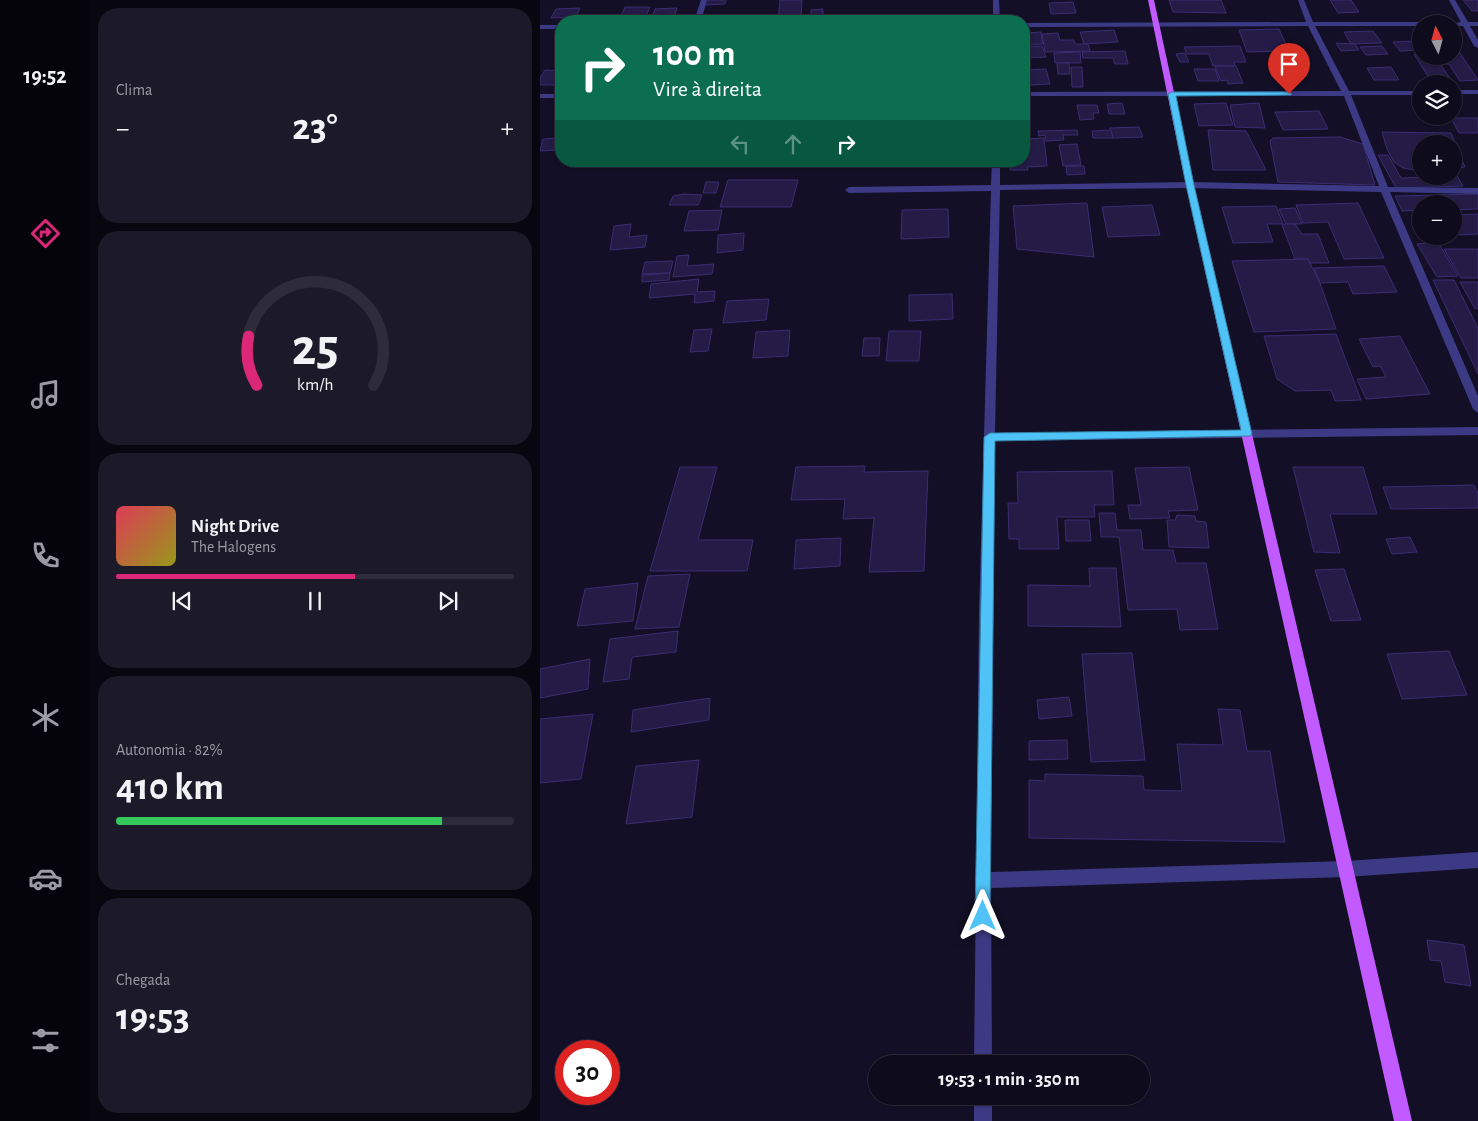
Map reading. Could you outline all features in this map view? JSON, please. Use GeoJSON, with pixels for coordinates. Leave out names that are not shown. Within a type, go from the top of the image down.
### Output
{"type":"FeatureCollection","features":[{"type":"Feature","properties":{"kind":"main road"},"geometry":{"type":"LineString","coordinates":[[1151,0],[1190,185],[1403,1121]]}},
{"type":"Feature","properties":{"kind":"street"},"geometry":{"type":"LineString","coordinates":[[699,15],[704,0]]}},
{"type":"Feature","properties":{"kind":"street"},"geometry":{"type":"LineString","coordinates":[[996,0],[997,15]]}},
{"type":"Feature","properties":{"kind":"street"},"geometry":{"type":"LineString","coordinates":[[1301,0],[1310,24],[1347,94],[1385,190],[1478,409]]}},
{"type":"Feature","properties":{"kind":"street"},"geometry":{"type":"LineString","coordinates":[[1452,0],[1478,46]]}},
{"type":"Feature","properties":{"kind":"street"},"geometry":{"type":"LineString","coordinates":[[1030,25],[1412,24]]}},
{"type":"Feature","properties":{"kind":"street"},"geometry":{"type":"LineString","coordinates":[[1465,24],[1478,24]]}},
{"type":"Feature","properties":{"kind":"street"},"geometry":{"type":"LineString","coordinates":[[540,27],[555,27]]}},
{"type":"Feature","properties":{"kind":"street"},"geometry":{"type":"LineString","coordinates":[[1462,92],[1478,92]]}},
{"type":"Feature","properties":{"kind":"street"},"geometry":{"type":"LineString","coordinates":[[1030,94],[1412,93]]}},
{"type":"Feature","properties":{"kind":"street"},"geometry":{"type":"LineString","coordinates":[[540,96],[555,96]]}},
{"type":"Feature","properties":{"kind":"street"},"geometry":{"type":"LineString","coordinates":[[983,1055],[983,880],[996,167]]}},
{"type":"Feature","properties":{"kind":"street"},"geometry":{"type":"LineString","coordinates":[[849,190],[1190,185],[1478,191]]}},
{"type":"Feature","properties":{"kind":"street"},"geometry":{"type":"LineString","coordinates":[[990,437],[1478,431]]}},
{"type":"Feature","properties":{"kind":"street"},"geometry":{"type":"LineString","coordinates":[[983,880],[1346,869],[1478,860]]}},
{"type":"Feature","properties":{"kind":"street"},"geometry":{"type":"LineString","coordinates":[[983,1105],[983,1121]]}},
{"type":"Feature","properties":{"kind":"building"},"geometry":{"type":"Polygon","coordinates":[[[706,0],[726,0],[725,4],[705,5],[706,0]]]}},
{"type":"Feature","properties":{"kind":"building"},"geometry":{"type":"Polygon","coordinates":[[[780,0],[802,0],[801,15],[779,15],[780,0]]]}},
{"type":"Feature","properties":{"kind":"building"},"geometry":{"type":"Polygon","coordinates":[[[1169,0],[1221,0],[1226,13],[1173,12],[1169,0]]]}},
{"type":"Feature","properties":{"kind":"building"},"geometry":{"type":"Polygon","coordinates":[[[1330,0],[1351,0],[1359,12],[1338,13],[1330,0]]]}},
{"type":"Feature","properties":{"kind":"building"},"geometry":{"type":"Polygon","coordinates":[[[1463,0],[1478,0],[1478,11],[1472,11],[1463,0]]]}},
{"type":"Feature","properties":{"kind":"building"},"geometry":{"type":"Polygon","coordinates":[[[1073,2],[1076,13],[1051,14],[1049,3],[1073,2]]]}},
{"type":"Feature","properties":{"kind":"building"},"geometry":{"type":"Polygon","coordinates":[[[625,7],[650,7],[646,15],[621,15],[625,7]]]}},
{"type":"Feature","properties":{"kind":"building"},"geometry":{"type":"Polygon","coordinates":[[[580,8],[577,15],[555,15],[555,18],[551,18],[556,9],[580,8]]]}},
{"type":"Feature","properties":{"kind":"building"},"geometry":{"type":"Polygon","coordinates":[[[677,8],[675,15],[653,15],[655,9],[677,8]]]}},
{"type":"Feature","properties":{"kind":"building"},"geometry":{"type":"Polygon","coordinates":[[[823,9],[823,15],[811,15],[811,10],[823,9]]]}},
{"type":"Feature","properties":{"kind":"building"},"geometry":{"type":"Polygon","coordinates":[[[1279,29],[1289,51],[1247,52],[1239,30],[1279,29]]]}},
{"type":"Feature","properties":{"kind":"building"},"geometry":{"type":"Polygon","coordinates":[[[1114,30],[1118,42],[1084,44],[1080,32],[1114,30]]]}},
{"type":"Feature","properties":{"kind":"building"},"geometry":{"type":"Polygon","coordinates":[[[1373,31],[1382,43],[1351,44],[1344,32],[1373,31]]]}},
{"type":"Feature","properties":{"kind":"building"},"geometry":{"type":"Polygon","coordinates":[[[1041,32],[1043,44],[1030,45],[1030,33],[1041,32]]]}},
{"type":"Feature","properties":{"kind":"building"},"geometry":{"type":"Polygon","coordinates":[[[1058,33],[1060,40],[1074,40],[1075,44],[1088,44],[1090,51],[1045,52],[1042,34],[1058,33]]]}},
{"type":"Feature","properties":{"kind":"building"},"geometry":{"type":"Polygon","coordinates":[[[1412,41],[1412,50],[1400,51],[1393,42],[1412,41]]]}},
{"type":"Feature","properties":{"kind":"building"},"geometry":{"type":"Polygon","coordinates":[[[1336,43],[1355,44],[1359,50],[1341,51],[1336,43]]]}},
{"type":"Feature","properties":{"kind":"building"},"geometry":{"type":"Polygon","coordinates":[[[1042,46],[1046,57],[1030,58],[1030,47],[1042,46]]]}},
{"type":"Feature","properties":{"kind":"building"},"geometry":{"type":"Polygon","coordinates":[[[1240,46],[1246,62],[1234,62],[1235,66],[1213,66],[1209,54],[1187,54],[1184,47],[1240,46]]]}},
{"type":"Feature","properties":{"kind":"building"},"geometry":{"type":"Polygon","coordinates":[[[1382,46],[1388,54],[1366,55],[1360,47],[1382,46]]]}},
{"type":"Feature","properties":{"kind":"building"},"geometry":{"type":"Polygon","coordinates":[[[1125,51],[1128,64],[1115,64],[1113,58],[1083,58],[1082,52],[1125,51]]]}},
{"type":"Feature","properties":{"kind":"building"},"geometry":{"type":"Polygon","coordinates":[[[1080,52],[1081,63],[1055,63],[1054,53],[1080,52]]]}},
{"type":"Feature","properties":{"kind":"building"},"geometry":{"type":"Polygon","coordinates":[[[1185,53],[1189,62],[1180,62],[1176,54],[1185,53]]]}},
{"type":"Feature","properties":{"kind":"building"},"geometry":{"type":"Polygon","coordinates":[[[1462,56],[1478,80],[1462,81],[1462,75],[1456,75],[1450,65],[1462,65],[1462,56]]]}},
{"type":"Feature","properties":{"kind":"building"},"geometry":{"type":"Polygon","coordinates":[[[1057,63],[1069,63],[1070,74],[1058,74],[1057,63]]]}},
{"type":"Feature","properties":{"kind":"building"},"geometry":{"type":"Polygon","coordinates":[[[1421,65],[1441,65],[1448,75],[1427,75],[1421,65]]]}},
{"type":"Feature","properties":{"kind":"building"},"geometry":{"type":"Polygon","coordinates":[[[1215,66],[1236,66],[1243,83],[1228,84],[1227,80],[1221,81],[1215,66]]]}},
{"type":"Feature","properties":{"kind":"building"},"geometry":{"type":"Polygon","coordinates":[[[1071,67],[1082,67],[1083,87],[1072,87],[1071,67]]]}},
{"type":"Feature","properties":{"kind":"building"},"geometry":{"type":"Polygon","coordinates":[[[1391,67],[1399,80],[1374,80],[1367,68],[1391,67]]]}},
{"type":"Feature","properties":{"kind":"building"},"geometry":{"type":"Polygon","coordinates":[[[1046,69],[1050,84],[1031,85],[1030,70],[1046,69]]]}},
{"type":"Feature","properties":{"kind":"building"},"geometry":{"type":"Polygon","coordinates":[[[1194,69],[1215,69],[1219,81],[1198,81],[1194,69]]]}},
{"type":"Feature","properties":{"kind":"building"},"geometry":{"type":"Polygon","coordinates":[[[545,70],[555,71],[555,85],[540,85],[540,78],[545,70]]]}},
{"type":"Feature","properties":{"kind":"building"},"geometry":{"type":"Polygon","coordinates":[[[1122,103],[1125,114],[1109,114],[1107,104],[1122,103]]]}},
{"type":"Feature","properties":{"kind":"building"},"geometry":{"type":"Polygon","coordinates":[[[1226,103],[1233,125],[1199,126],[1194,104],[1226,103]]]}},
{"type":"Feature","properties":{"kind":"building"},"geometry":{"type":"Polygon","coordinates":[[[1259,103],[1265,128],[1235,127],[1230,105],[1259,103]]]}},
{"type":"Feature","properties":{"kind":"building"},"geometry":{"type":"Polygon","coordinates":[[[1077,105],[1097,105],[1099,113],[1093,113],[1094,119],[1080,120],[1077,105]]]}},
{"type":"Feature","properties":{"kind":"building"},"geometry":{"type":"Polygon","coordinates":[[[1319,111],[1328,129],[1283,130],[1275,112],[1319,111]]]}},
{"type":"Feature","properties":{"kind":"building"},"geometry":{"type":"Polygon","coordinates":[[[1462,118],[1478,118],[1478,133],[1459,133],[1455,125],[1462,125],[1462,118]]]}},
{"type":"Feature","properties":{"kind":"building"},"geometry":{"type":"Polygon","coordinates":[[[1139,127],[1143,137],[1112,138],[1110,128],[1139,127]]]}},
{"type":"Feature","properties":{"kind":"building"},"geometry":{"type":"Polygon","coordinates":[[[1077,130],[1078,135],[1063,135],[1064,140],[1046,141],[1045,135],[1039,136],[1038,131],[1077,130]]]}},
{"type":"Feature","properties":{"kind":"building"},"geometry":{"type":"Polygon","coordinates":[[[1111,130],[1113,138],[1093,138],[1092,131],[1111,130]]]}},
{"type":"Feature","properties":{"kind":"building"},"geometry":{"type":"Polygon","coordinates":[[[1208,130],[1246,131],[1266,170],[1213,170],[1208,130]]]}},
{"type":"Feature","properties":{"kind":"building"},"geometry":{"type":"Polygon","coordinates":[[[1382,132],[1451,133],[1452,135],[1412,135],[1412,170],[1403,168],[1394,162],[1387,149],[1382,132]]]}},
{"type":"Feature","properties":{"kind":"building"},"geometry":{"type":"Polygon","coordinates":[[[1340,137],[1363,144],[1375,185],[1278,182],[1270,141],[1273,138],[1340,137]]]}},
{"type":"Feature","properties":{"kind":"building"},"geometry":{"type":"Polygon","coordinates":[[[555,138],[555,150],[540,151],[543,139],[555,138]]]}},
{"type":"Feature","properties":{"kind":"building"},"geometry":{"type":"Polygon","coordinates":[[[1044,138],[1047,166],[1030,167],[1030,139],[1044,138]]]}},
{"type":"Feature","properties":{"kind":"building"},"geometry":{"type":"Polygon","coordinates":[[[1077,144],[1081,165],[1063,166],[1059,145],[1077,144]]]}},
{"type":"Feature","properties":{"kind":"building"},"geometry":{"type":"Polygon","coordinates":[[[1378,155],[1388,155],[1401,178],[1412,178],[1412,185],[1462,184],[1463,186],[1396,188],[1378,155]]]}},
{"type":"Feature","properties":{"kind":"building"},"geometry":{"type":"Polygon","coordinates":[[[1066,166],[1084,166],[1085,174],[1067,175],[1066,166]]]}},
{"type":"Feature","properties":{"kind":"building"},"geometry":{"type":"Polygon","coordinates":[[[1010,167],[1027,167],[1028,170],[1010,170],[1010,167]]]}},
{"type":"Feature","properties":{"kind":"building"},"geometry":{"type":"Polygon","coordinates":[[[728,180],[798,180],[791,207],[720,207],[728,180]]]}},
{"type":"Feature","properties":{"kind":"building"},"geometry":{"type":"Polygon","coordinates":[[[706,182],[719,182],[716,193],[703,193],[706,182]]]}},
{"type":"Feature","properties":{"kind":"building"},"geometry":{"type":"Polygon","coordinates":[[[684,194],[702,195],[698,205],[669,205],[673,196],[684,194]]]}},
{"type":"Feature","properties":{"kind":"building"},"geometry":{"type":"Polygon","coordinates":[[[1478,194],[1478,209],[1462,210],[1462,195],[1436,195],[1478,194]]]}},
{"type":"Feature","properties":{"kind":"building"},"geometry":{"type":"Polygon","coordinates":[[[1395,196],[1412,196],[1412,210],[1402,211],[1395,196]]]}},
{"type":"Feature","properties":{"kind":"building"},"geometry":{"type":"Polygon","coordinates":[[[1087,203],[1094,257],[1017,249],[1013,206],[1087,203]]]}},
{"type":"Feature","properties":{"kind":"building"},"geometry":{"type":"Polygon","coordinates":[[[1358,203],[1384,258],[1344,259],[1328,222],[1303,223],[1296,205],[1358,203]]]}},
{"type":"Feature","properties":{"kind":"building"},"geometry":{"type":"Polygon","coordinates":[[[1152,205],[1160,235],[1108,237],[1102,207],[1152,205]]]}},
{"type":"Feature","properties":{"kind":"building"},"geometry":{"type":"Polygon","coordinates":[[[1276,206],[1283,224],[1267,224],[1273,242],[1233,243],[1222,207],[1276,206]]]}},
{"type":"Feature","properties":{"kind":"building"},"geometry":{"type":"Polygon","coordinates":[[[1295,208],[1302,224],[1286,224],[1279,209],[1295,208]]]}},
{"type":"Feature","properties":{"kind":"building"},"geometry":{"type":"Polygon","coordinates":[[[948,209],[949,237],[901,239],[902,210],[948,209]]]}},
{"type":"Feature","properties":{"kind":"building"},"geometry":{"type":"Polygon","coordinates":[[[722,210],[718,230],[684,231],[689,211],[722,210]]]}},
{"type":"Feature","properties":{"kind":"building"},"geometry":{"type":"Polygon","coordinates":[[[1478,214],[1478,234],[1462,235],[1462,215],[1478,214]]]}},
{"type":"Feature","properties":{"kind":"building"},"geometry":{"type":"Polygon","coordinates":[[[631,224],[629,237],[647,235],[645,247],[610,250],[614,226],[631,224]]]}},
{"type":"Feature","properties":{"kind":"building"},"geometry":{"type":"Polygon","coordinates":[[[1295,224],[1302,234],[1318,234],[1329,263],[1310,263],[1308,259],[1295,259],[1282,225],[1295,224]]]}},
{"type":"Feature","properties":{"kind":"building"},"geometry":{"type":"Polygon","coordinates":[[[744,233],[743,250],[717,253],[718,235],[744,233]]]}},
{"type":"Feature","properties":{"kind":"building"},"geometry":{"type":"Polygon","coordinates":[[[1418,245],[1440,245],[1458,276],[1437,277],[1418,245]]]}},
{"type":"Feature","properties":{"kind":"building"},"geometry":{"type":"Polygon","coordinates":[[[1444,249],[1478,249],[1478,278],[1461,278],[1444,249]]]}},
{"type":"Feature","properties":{"kind":"building"},"geometry":{"type":"Polygon","coordinates":[[[689,255],[687,266],[714,264],[712,274],[673,277],[677,256],[689,255]]]}},
{"type":"Feature","properties":{"kind":"building"},"geometry":{"type":"Polygon","coordinates":[[[1308,259],[1320,283],[1336,329],[1254,332],[1232,261],[1308,259]]]}},
{"type":"Feature","properties":{"kind":"building"},"geometry":{"type":"Polygon","coordinates":[[[673,261],[670,273],[642,274],[645,262],[673,261]]]}},
{"type":"Feature","properties":{"kind":"building"},"geometry":{"type":"Polygon","coordinates":[[[1384,266],[1397,292],[1353,294],[1348,282],[1320,283],[1314,268],[1384,266]]]}},
{"type":"Feature","properties":{"kind":"building"},"geometry":{"type":"Polygon","coordinates":[[[670,273],[669,280],[642,282],[642,275],[670,273]]]}},
{"type":"Feature","properties":{"kind":"building"},"geometry":{"type":"Polygon","coordinates":[[[699,279],[697,292],[715,291],[714,301],[694,303],[695,294],[649,298],[651,284],[699,279]]]}},
{"type":"Feature","properties":{"kind":"building"},"geometry":{"type":"Polygon","coordinates":[[[1433,280],[1454,280],[1478,328],[1478,374],[1433,280]]]}},
{"type":"Feature","properties":{"kind":"building"},"geometry":{"type":"Polygon","coordinates":[[[1460,282],[1478,282],[1478,308],[1475,309],[1460,282]]]}},
{"type":"Feature","properties":{"kind":"building"},"geometry":{"type":"Polygon","coordinates":[[[952,294],[953,319],[909,321],[909,295],[952,294]]]}},
{"type":"Feature","properties":{"kind":"building"},"geometry":{"type":"Polygon","coordinates":[[[769,299],[766,320],[723,323],[727,301],[769,299]]]}},
{"type":"Feature","properties":{"kind":"building"},"geometry":{"type":"Polygon","coordinates":[[[712,329],[708,351],[690,352],[694,330],[712,329]]]}},
{"type":"Feature","properties":{"kind":"building"},"geometry":{"type":"Polygon","coordinates":[[[790,330],[788,356],[753,358],[756,332],[790,330]]]}},
{"type":"Feature","properties":{"kind":"building"},"geometry":{"type":"Polygon","coordinates":[[[889,331],[921,331],[919,361],[886,361],[889,331]]]}},
{"type":"Feature","properties":{"kind":"building"},"geometry":{"type":"Polygon","coordinates":[[[1336,334],[1361,400],[1335,401],[1331,390],[1295,391],[1277,379],[1264,336],[1336,334]]]}},
{"type":"Feature","properties":{"kind":"building"},"geometry":{"type":"Polygon","coordinates":[[[1400,336],[1430,394],[1366,399],[1357,379],[1386,377],[1380,366],[1373,367],[1359,339],[1400,336]]]}},
{"type":"Feature","properties":{"kind":"building"},"geometry":{"type":"Polygon","coordinates":[[[864,338],[880,338],[879,356],[862,356],[864,338]]]}},
{"type":"Feature","properties":{"kind":"building"},"geometry":{"type":"Polygon","coordinates":[[[865,466],[864,472],[928,471],[924,571],[869,572],[874,518],[843,519],[845,499],[791,500],[796,467],[865,466]]]}},
{"type":"Feature","properties":{"kind":"building"},"geometry":{"type":"Polygon","coordinates":[[[680,467],[717,467],[698,540],[753,540],[747,571],[650,571],[680,467]]]}},
{"type":"Feature","properties":{"kind":"building"},"geometry":{"type":"Polygon","coordinates":[[[1189,467],[1198,510],[1168,511],[1170,518],[1130,519],[1128,505],[1141,505],[1135,468],[1189,467]]]}},
{"type":"Feature","properties":{"kind":"building"},"geometry":{"type":"Polygon","coordinates":[[[1293,467],[1363,467],[1377,514],[1330,514],[1340,553],[1314,552],[1293,467]]]}},
{"type":"Feature","properties":{"kind":"building"},"geometry":{"type":"Polygon","coordinates":[[[1112,471],[1114,505],[1094,505],[1095,517],[1057,517],[1059,549],[1019,549],[1019,539],[1009,539],[1008,503],[1018,503],[1017,472],[1112,471]]]}},
{"type":"Feature","properties":{"kind":"building"},"geometry":{"type":"Polygon","coordinates":[[[1474,485],[1478,493],[1478,508],[1391,509],[1383,487],[1474,485]]]}},
{"type":"Feature","properties":{"kind":"building"},"geometry":{"type":"Polygon","coordinates":[[[1099,513],[1115,513],[1117,530],[1141,530],[1143,550],[1173,550],[1176,563],[1206,563],[1218,629],[1180,630],[1177,609],[1128,610],[1119,537],[1101,537],[1099,513]]]}},
{"type":"Feature","properties":{"kind":"building"},"geometry":{"type":"Polygon","coordinates":[[[1177,515],[1195,516],[1196,521],[1206,522],[1209,548],[1169,547],[1167,520],[1175,520],[1177,515]]]}},
{"type":"Feature","properties":{"kind":"building"},"geometry":{"type":"Polygon","coordinates":[[[1065,520],[1089,520],[1091,541],[1066,541],[1065,520]]]}},
{"type":"Feature","properties":{"kind":"building"},"geometry":{"type":"Polygon","coordinates":[[[1410,537],[1417,552],[1392,554],[1386,539],[1410,537]]]}},
{"type":"Feature","properties":{"kind":"building"},"geometry":{"type":"Polygon","coordinates":[[[841,538],[840,566],[794,569],[796,540],[841,538]]]}},
{"type":"Feature","properties":{"kind":"building"},"geometry":{"type":"Polygon","coordinates":[[[1089,568],[1116,568],[1121,627],[1028,626],[1028,585],[1090,586],[1089,568]]]}},
{"type":"Feature","properties":{"kind":"building"},"geometry":{"type":"Polygon","coordinates":[[[1344,569],[1361,620],[1331,621],[1315,570],[1344,569]]]}},
{"type":"Feature","properties":{"kind":"building"},"geometry":{"type":"Polygon","coordinates":[[[690,574],[679,627],[635,629],[648,576],[690,574]]]}},
{"type":"Feature","properties":{"kind":"building"},"geometry":{"type":"Polygon","coordinates":[[[638,583],[633,621],[577,626],[585,589],[638,583]]]}},
{"type":"Feature","properties":{"kind":"building"},"geometry":{"type":"Polygon","coordinates":[[[678,631],[676,652],[632,657],[629,679],[603,682],[610,639],[678,631]]]}},
{"type":"Feature","properties":{"kind":"building"},"geometry":{"type":"Polygon","coordinates":[[[1449,651],[1467,695],[1402,699],[1387,654],[1449,651]]]}},
{"type":"Feature","properties":{"kind":"building"},"geometry":{"type":"Polygon","coordinates":[[[1132,653],[1145,760],[1091,762],[1082,654],[1132,653]]]}},
{"type":"Feature","properties":{"kind":"building"},"geometry":{"type":"Polygon","coordinates":[[[590,659],[588,689],[540,698],[540,669],[590,659]]]}},
{"type":"Feature","properties":{"kind":"building"},"geometry":{"type":"Polygon","coordinates":[[[1069,697],[1072,716],[1039,719],[1037,700],[1069,697]]]}},
{"type":"Feature","properties":{"kind":"building"},"geometry":{"type":"Polygon","coordinates":[[[710,698],[709,720],[631,732],[633,710],[710,698]]]}},
{"type":"Feature","properties":{"kind":"building"},"geometry":{"type":"Polygon","coordinates":[[[1218,709],[1240,710],[1247,751],[1270,751],[1285,842],[1029,838],[1029,780],[1045,781],[1045,774],[1143,776],[1144,790],[1182,791],[1177,744],[1223,745],[1218,709]]]}},
{"type":"Feature","properties":{"kind":"building"},"geometry":{"type":"Polygon","coordinates":[[[593,714],[581,779],[540,783],[540,719],[593,714]]]}},
{"type":"Feature","properties":{"kind":"building"},"geometry":{"type":"Polygon","coordinates":[[[1067,740],[1068,759],[1029,760],[1029,741],[1067,740]]]}},
{"type":"Feature","properties":{"kind":"building"},"geometry":{"type":"Polygon","coordinates":[[[699,760],[692,817],[626,824],[636,766],[699,760]]]}},
{"type":"Feature","properties":{"kind":"building"},"geometry":{"type":"Polygon","coordinates":[[[1427,940],[1464,945],[1471,986],[1445,982],[1441,961],[1430,960],[1427,940]]]}},
{"type":"Feature","properties":{"kind":"route"},"geometry":{"type":"LineString","coordinates":[[983,916],[990,437],[1247,434],[1190,185],[1172,94],[1289,94]]}}]}
